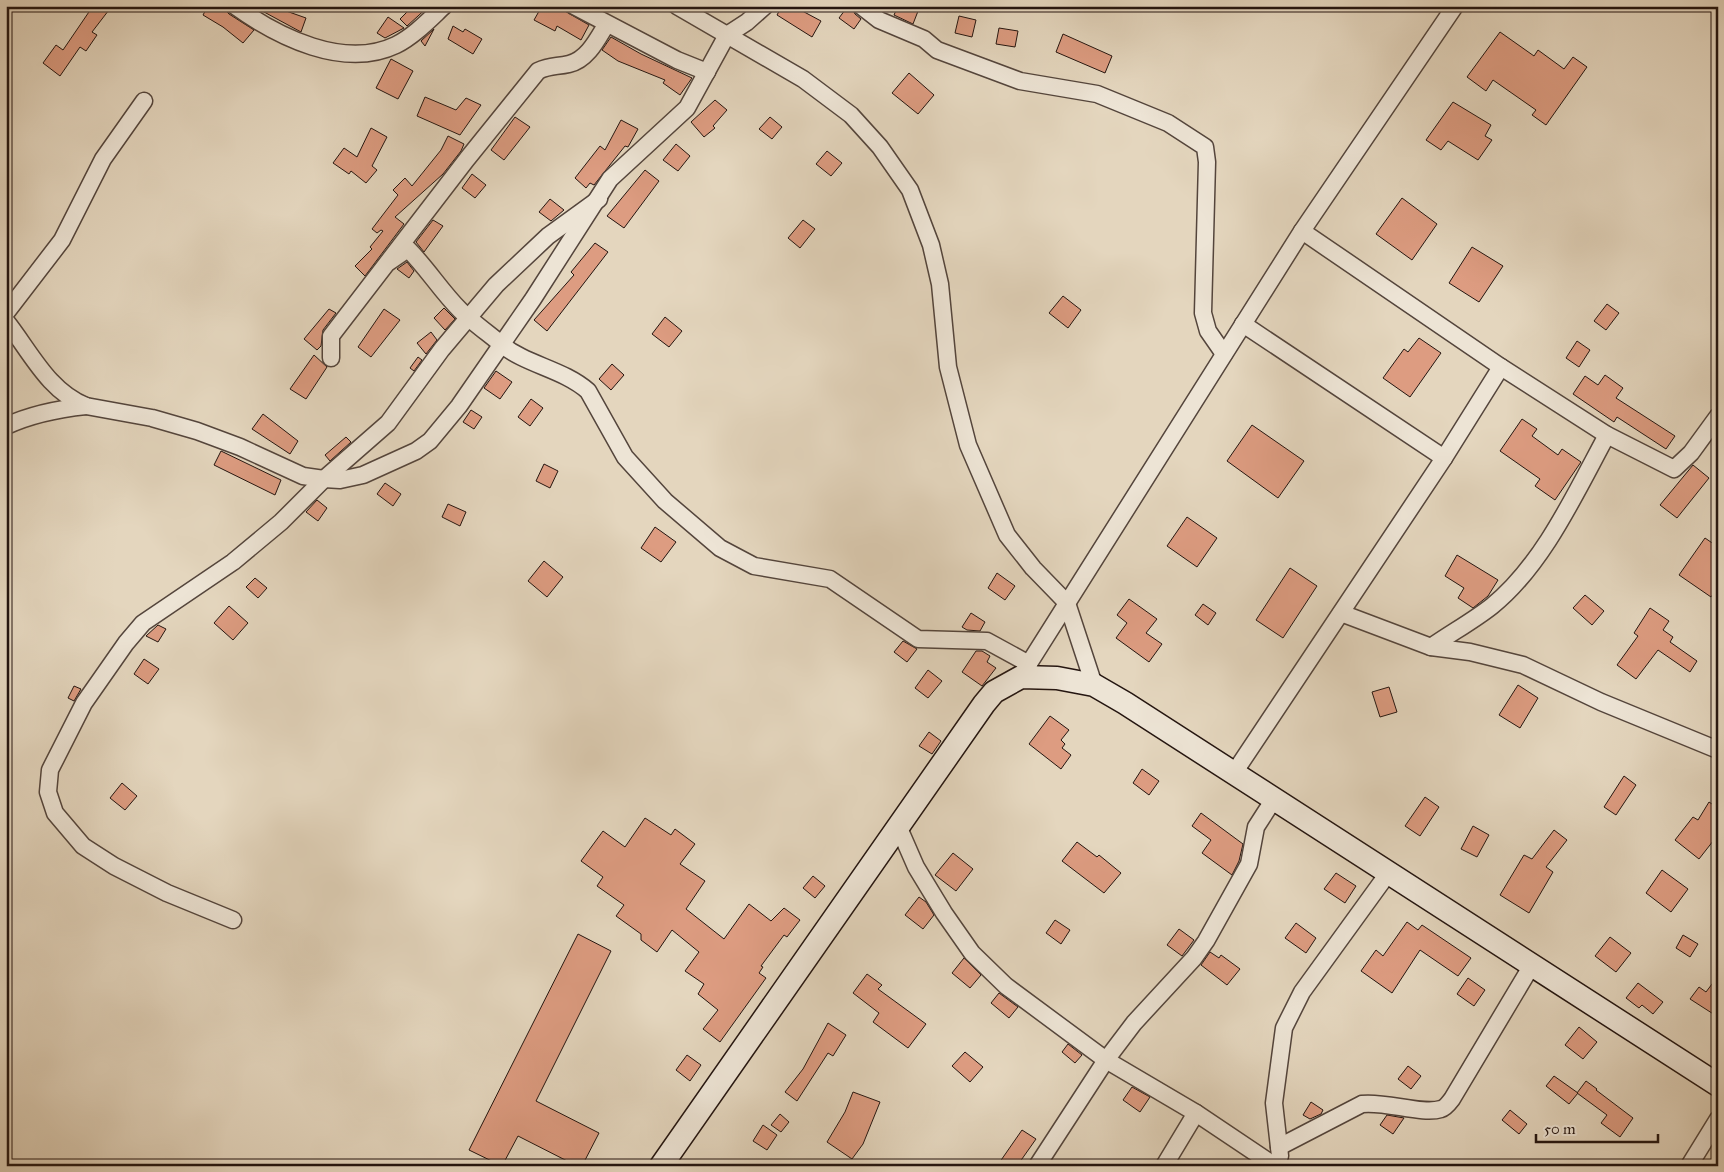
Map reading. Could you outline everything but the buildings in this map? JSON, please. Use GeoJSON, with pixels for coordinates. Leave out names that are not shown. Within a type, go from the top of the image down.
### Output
{"type":"FeatureCollection","features":[{"type":"Feature","properties":{"kind":"main road"},"geometry":{"type":"LineString","coordinates":[[661,1166],[984,704],[994,692],[1025,670],[1094,685],[1274,798],[1718,1085]]}},
{"type":"Feature","properties":{"kind":"street"},"geometry":{"type":"LineString","coordinates":[[235,6],[282,34],[340,54],[384,50],[398,44],[444,6]]}},
{"type":"Feature","properties":{"kind":"street"},"geometry":{"type":"LineString","coordinates":[[574,6],[606,25],[706,72]]}},
{"type":"Feature","properties":{"kind":"street"},"geometry":{"type":"LineString","coordinates":[[677,6],[803,79],[851,115],[880,147],[910,190],[931,245],[940,284],[948,367],[968,444],[1007,535],[1033,568],[1066,603],[1094,685]]}},
{"type":"Feature","properties":{"kind":"street"},"geometry":{"type":"LineString","coordinates":[[6,321],[50,381],[76,402],[86,406],[152,418],[198,431],[240,447],[303,476],[340,480],[363,475],[416,451],[430,440],[459,406],[502,345],[610,179],[686,108],[727,35],[747,22],[764,6]]}},
{"type":"Feature","properties":{"kind":"street"},"geometry":{"type":"LineString","coordinates":[[861,6],[879,20],[924,39],[937,50],[1020,81],[1097,94],[1168,123],[1205,147],[1207,162],[1203,313],[1208,331],[1224,354]]}},
{"type":"Feature","properties":{"kind":"street"},"geometry":{"type":"LineString","coordinates":[[389,262],[408,250],[425,266],[468,318],[502,345],[522,358],[548,366],[588,391],[625,457],[665,501],[720,548],[754,566],[830,579],[918,639],[987,641],[1025,670],[1302,231],[1456,6]]}},
{"type":"Feature","properties":{"kind":"street"},"geometry":{"type":"LineString","coordinates":[[331,358],[331,336],[467,159],[538,71],[550,65],[570,64],[584,55],[591,50],[606,25]]}},
{"type":"Feature","properties":{"kind":"street"},"geometry":{"type":"LineString","coordinates":[[6,313],[62,240],[102,159],[144,101]]}},
{"type":"Feature","properties":{"kind":"street"},"geometry":{"type":"LineString","coordinates":[[233,920],[167,893],[114,866],[83,846],[55,813],[48,792],[50,770],[84,703],[126,643],[143,623],[233,562],[281,522],[324,479],[388,423],[442,349],[496,286],[548,236],[598,199]]}},
{"type":"Feature","properties":{"kind":"street"},"geometry":{"type":"LineString","coordinates":[[1302,231],[1501,367],[1607,435],[1674,469],[1691,453],[1718,416]]}},
{"type":"Feature","properties":{"kind":"street"},"geometry":{"type":"LineString","coordinates":[[1243,324],[1444,458]]}},
{"type":"Feature","properties":{"kind":"street"},"geometry":{"type":"LineString","coordinates":[[1234,773],[1444,458],[1501,367]]}},
{"type":"Feature","properties":{"kind":"street"},"geometry":{"type":"LineString","coordinates":[[6,426],[43,412],[86,406]]}},
{"type":"Feature","properties":{"kind":"street"},"geometry":{"type":"LineString","coordinates":[[1431,647],[1492,606],[1528,569],[1563,516],[1607,435]]}},
{"type":"Feature","properties":{"kind":"street"},"geometry":{"type":"LineString","coordinates":[[1341,614],[1431,647],[1470,652],[1523,665],[1601,702],[1718,750]]}},
{"type":"Feature","properties":{"kind":"street"},"geometry":{"type":"LineString","coordinates":[[1037,1166],[1106,1060],[1134,1023],[1194,958],[1206,941],[1249,864],[1256,827],[1274,798]]}},
{"type":"Feature","properties":{"kind":"street"},"geometry":{"type":"LineString","coordinates":[[898,828],[916,867],[944,913],[972,953],[1006,986],[1106,1060],[1196,1113],[1275,1166]]}},
{"type":"Feature","properties":{"kind":"street"},"geometry":{"type":"LineString","coordinates":[[1282,1166],[1274,1102],[1284,1028],[1302,992],[1389,872]]}},
{"type":"Feature","properties":{"kind":"street"},"geometry":{"type":"LineString","coordinates":[[1280,1147],[1362,1104],[1374,1102],[1433,1111],[1443,1109],[1452,1099],[1532,965]]}},
{"type":"Feature","properties":{"kind":"street"},"geometry":{"type":"LineString","coordinates":[[1164,1166],[1196,1113]]}},
{"type":"Feature","properties":{"kind":"street"},"geometry":{"type":"LineString","coordinates":[[1689,1166],[1718,1119]]}}]}
